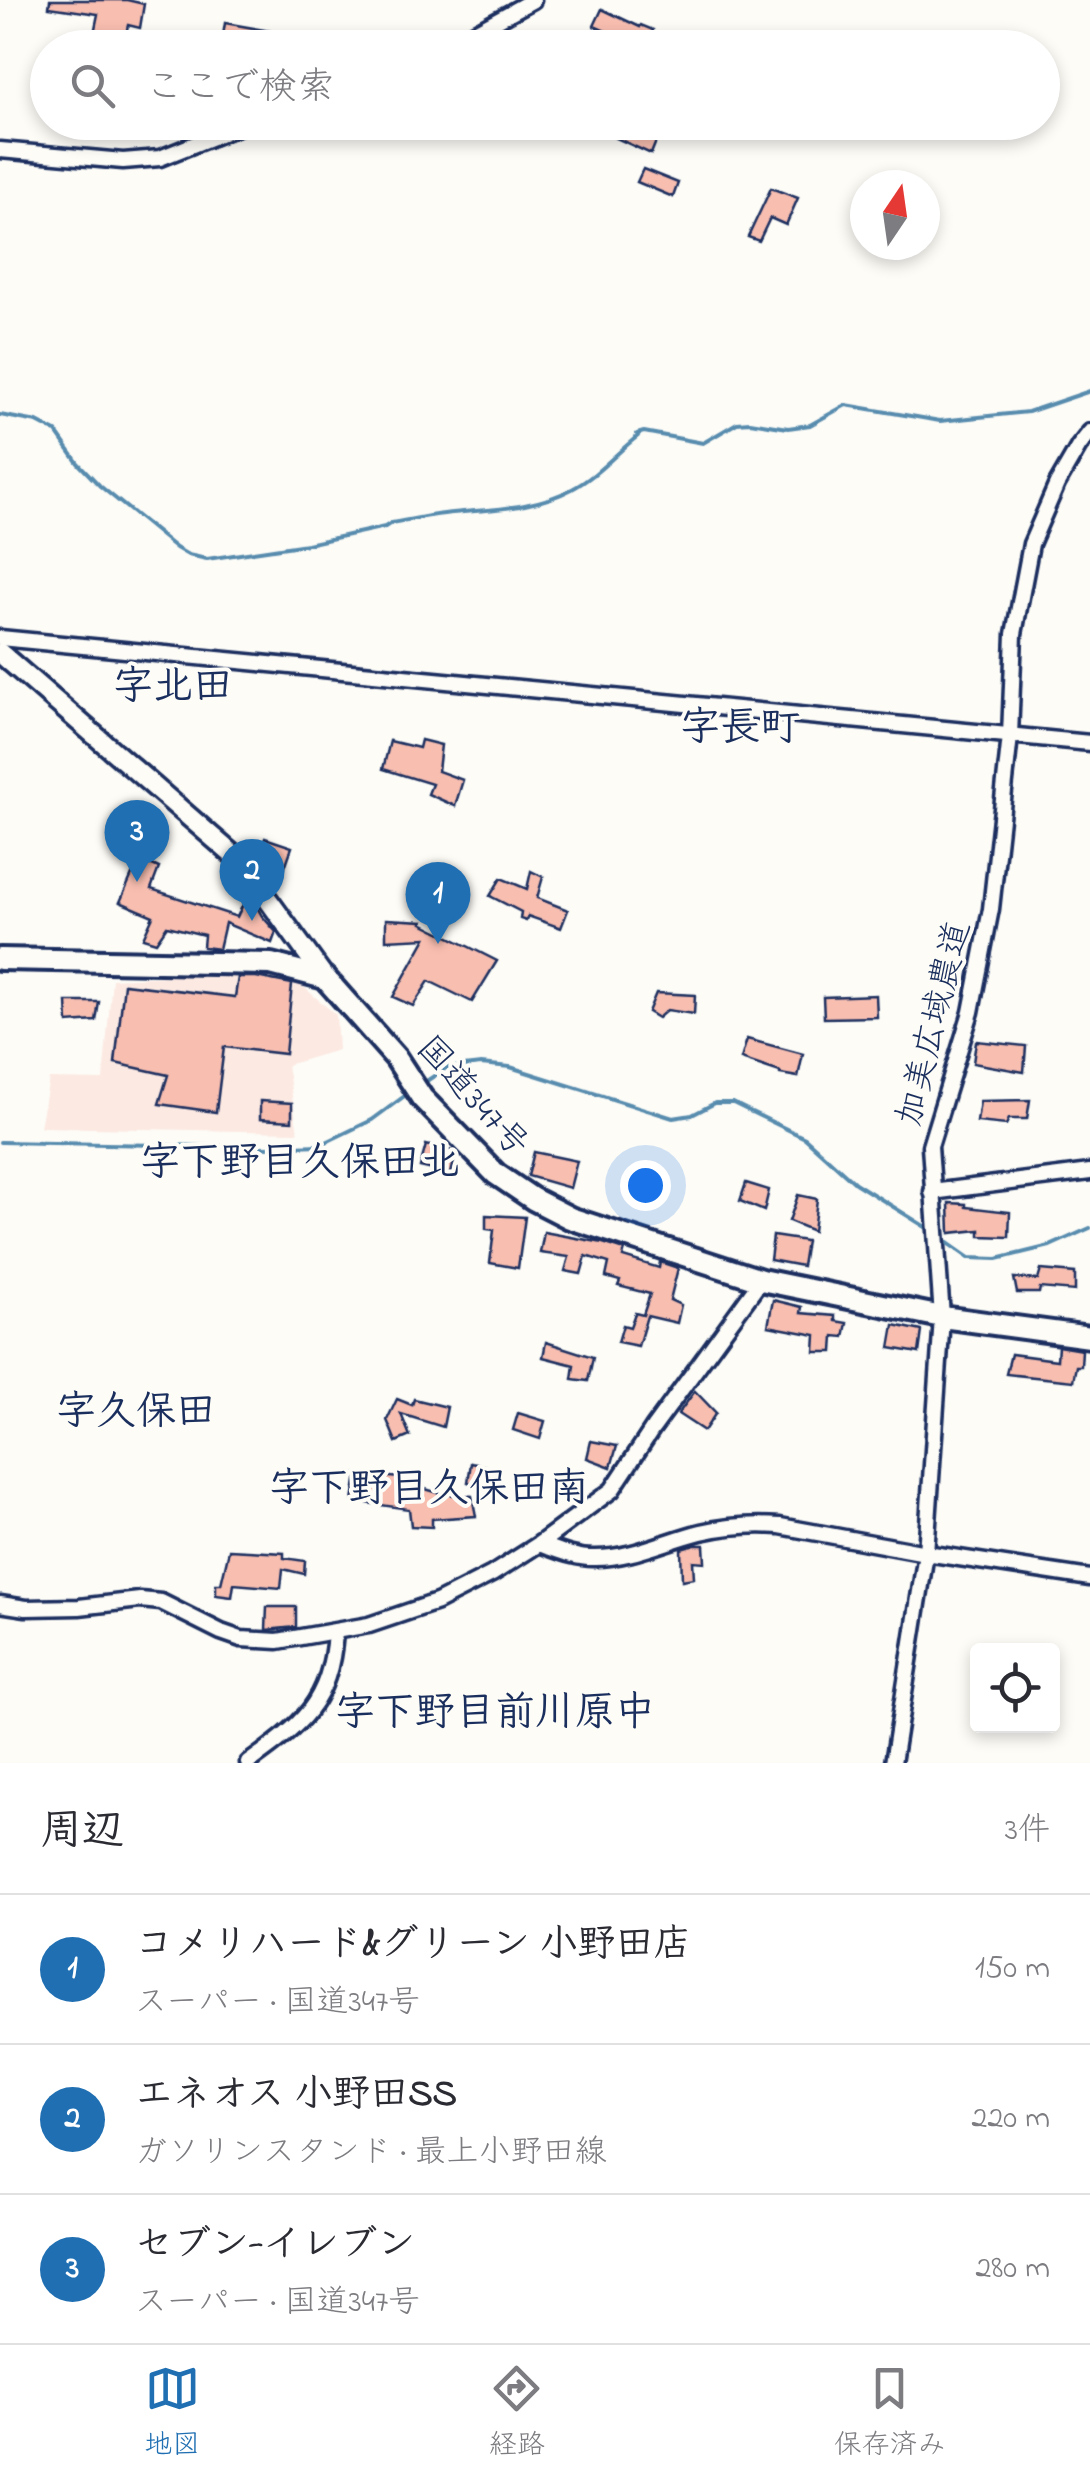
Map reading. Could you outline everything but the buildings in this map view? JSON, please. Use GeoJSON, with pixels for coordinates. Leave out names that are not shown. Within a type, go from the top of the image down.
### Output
{"type":"FeatureCollection","features":[{"type":"Feature","properties":{"kind":"highway"},"geometry":{"type":"LineString","coordinates":[[0,958],[272,964],[325,978]]}},
{"type":"Feature","properties":{"kind":"highway","name":"国道347号"},"geometry":{"type":"LineString","coordinates":[[325,978],[396,1058],[422,1098],[496,1174],[532,1199],[570,1218],[762,1280],[942,1317],[1090,1337]]}},
{"type":"Feature","properties":{"kind":"main road"},"geometry":{"type":"LineString","coordinates":[[0,652],[240,861],[325,978]]}},
{"type":"Feature","properties":{"kind":"street"},"geometry":{"type":"LineString","coordinates":[[480,30],[534,0]]}},
{"type":"Feature","properties":{"kind":"street"},"geometry":{"type":"LineString","coordinates":[[0,150],[123,160],[160,158],[205,140]]}},
{"type":"Feature","properties":{"kind":"street","name":"加美広域農道"},"geometry":{"type":"LineString","coordinates":[[893,1763],[926,1553],[942,1317],[930,1146],[971,1012],[992,909],[1010,736],[1014,634],[1031,544],[1057,484],[1090,432]]}},
{"type":"Feature","properties":{"kind":"street"},"geometry":{"type":"LineString","coordinates":[[0,638],[1090,743]]}},
{"type":"Feature","properties":{"kind":"street"},"geometry":{"type":"LineString","coordinates":[[932,1192],[1090,1172]]}},
{"type":"Feature","properties":{"kind":"street"},"geometry":{"type":"LineString","coordinates":[[0,1604],[26,1608],[161,1602],[220,1632],[242,1639],[278,1641],[369,1626],[436,1602],[540,1544],[612,1490],[762,1280]]}},
{"type":"Feature","properties":{"kind":"street"},"geometry":{"type":"LineString","coordinates":[[540,1544],[567,1554],[608,1557],[701,1532],[758,1524],[1090,1578]]}},
{"type":"Feature","properties":{"kind":"street"},"geometry":{"type":"LineString","coordinates":[[248,1763],[288,1734],[319,1700],[336,1633]]}},
{"type":"Feature","properties":{"kind":"shaded area"},"geometry":{"type":"Polygon","coordinates":[[[231,973],[298,982],[336,1015],[338,1050],[287,1065],[298,1132],[40,1127],[49,1079],[103,1080],[112,979],[231,973]]]}},
{"type":"Feature","properties":{"kind":"waterway"},"geometry":{"type":"LineString","coordinates":[[0,415],[37,422],[56,432],[100,486],[176,548],[207,559],[307,544],[424,517],[542,501],[581,484],[644,432],[703,443],[737,423],[788,428],[810,425],[846,405],[940,421],[1028,412],[1090,391]]}},
{"type":"Feature","properties":{"kind":"waterway"},"geometry":{"type":"LineString","coordinates":[[422,1084],[446,1068],[481,1064],[510,1067],[673,1118],[692,1115],[715,1103],[733,1103],[805,1138],[855,1183],[932,1231]]}},
{"type":"Feature","properties":{"kind":"waterway"},"geometry":{"type":"LineString","coordinates":[[0,1142],[320,1145],[372,1120],[410,1092]]}},
{"type":"Feature","properties":{"kind":"waterway"},"geometry":{"type":"LineString","coordinates":[[939,1237],[969,1258],[997,1259],[1050,1246],[1090,1228]]}},
{"type":"Feature","properties":{"kind":"place","name":"セブン-イレブン"},"geometry":{"type":"Point","coordinates":[137,882]}},
{"type":"Feature","properties":{"kind":"place","name":"エネオス 小野田SS"},"geometry":{"type":"Point","coordinates":[252,921]}},
{"type":"Feature","properties":{"kind":"place","name":"コメリハード&グリーン 小野田店"},"geometry":{"type":"Point","coordinates":[438,944]}},
{"type":"Feature","properties":{"kind":"district","name":"字北田"},"geometry":{"type":"Point","coordinates":[173,684]}},
{"type":"Feature","properties":{"kind":"district","name":"字長町"},"geometry":{"type":"Point","coordinates":[740,725]}},
{"type":"Feature","properties":{"kind":"district","name":"字下野目久保田北"},"geometry":{"type":"Point","coordinates":[300,1160]}},
{"type":"Feature","properties":{"kind":"district","name":"字久保田"},"geometry":{"type":"Point","coordinates":[136,1409]}},
{"type":"Feature","properties":{"kind":"district","name":"字下野目久保田南"},"geometry":{"type":"Point","coordinates":[429,1486]}},
{"type":"Feature","properties":{"kind":"district","name":"字下野目前川原中"},"geometry":{"type":"Point","coordinates":[495,1710]}}]}
